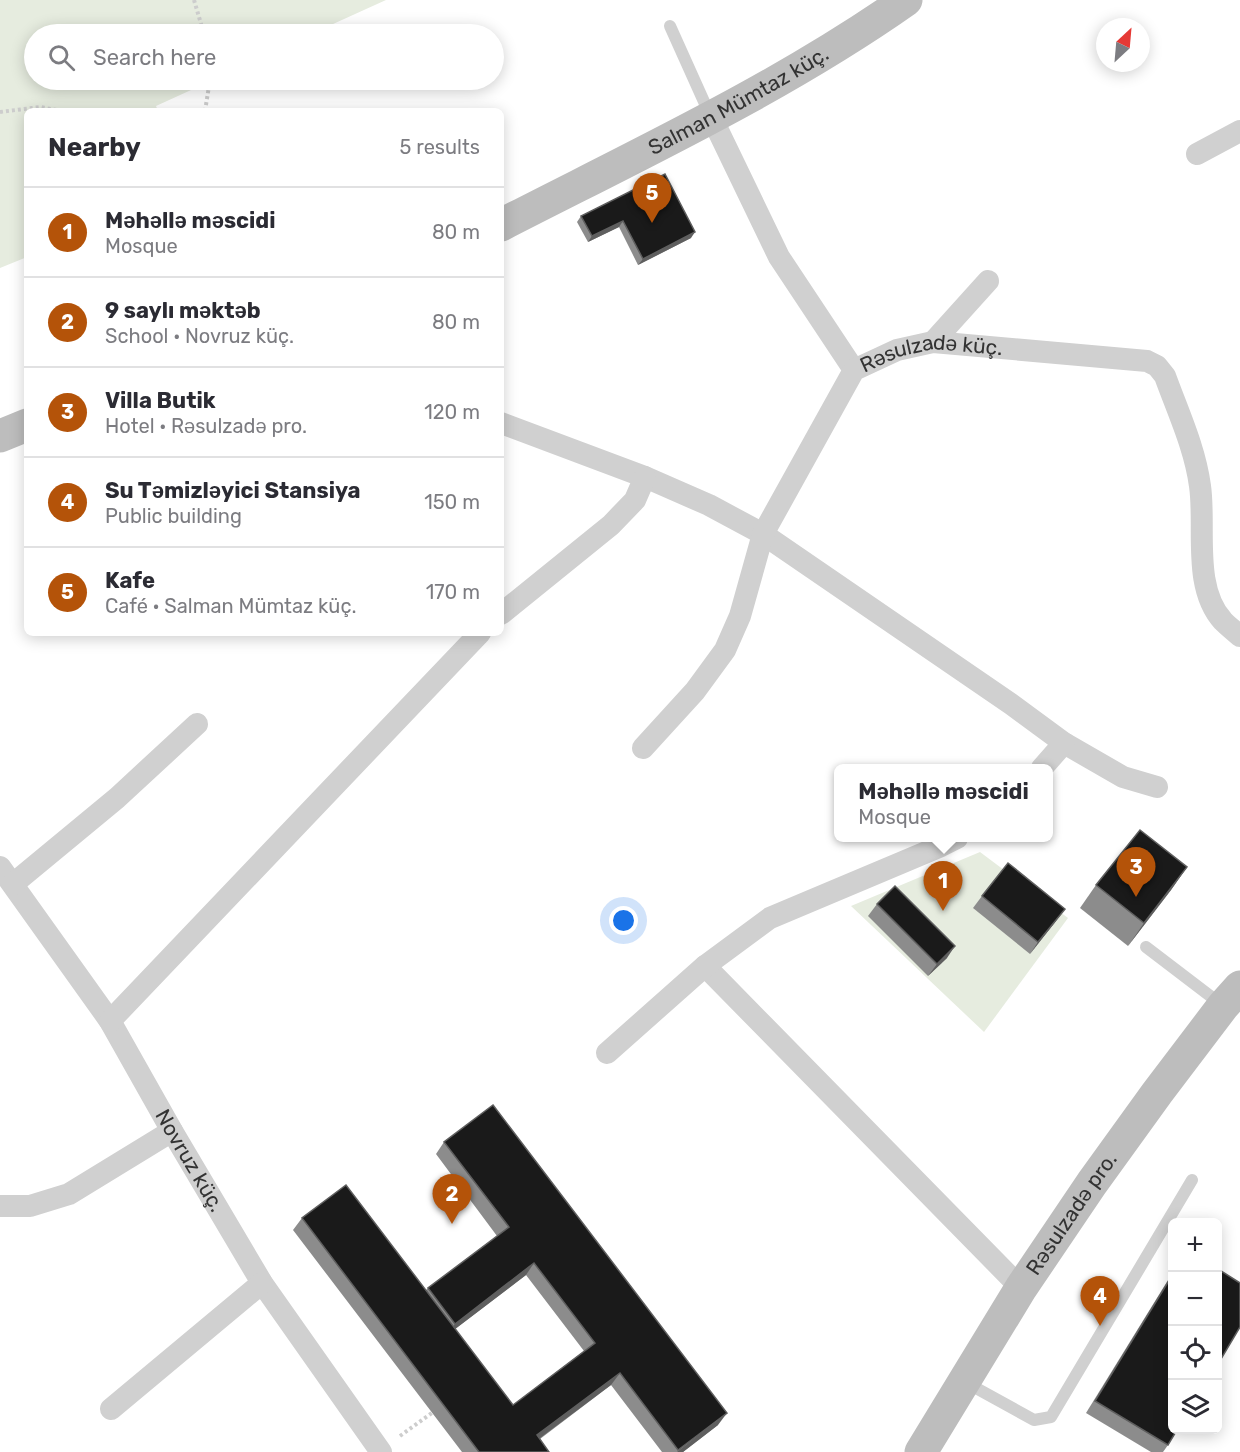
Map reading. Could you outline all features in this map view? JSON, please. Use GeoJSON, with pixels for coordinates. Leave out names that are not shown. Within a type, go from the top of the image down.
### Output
{"type":"FeatureCollection","features":[{"type":"Feature","properties":{"kind":"street","name":"Salman Mümtaz küç."},"geometry":{"type":"LineString","coordinates":[[504,223],[711,116],[827,51],[906,0]]}},
{"type":"Feature","properties":{"kind":"street"},"geometry":{"type":"LineString","coordinates":[[711,116],[779,257],[854,370]]}},
{"type":"Feature","properties":{"kind":"street"},"geometry":{"type":"LineString","coordinates":[[1197,154],[1240,131]]}},
{"type":"Feature","properties":{"kind":"street"},"geometry":{"type":"LineString","coordinates":[[933,342],[988,281]]}},
{"type":"Feature","properties":{"kind":"street","name":"Rəsulzadə küç."},"geometry":{"type":"LineString","coordinates":[[643,748],[695,691],[725,650],[740,616],[763,534],[854,370],[897,350],[933,342],[1147,361],[1157,366],[1165,376],[1194,454],[1200,487],[1203,567],[1208,596],[1221,619],[1240,636]]}},
{"type":"Feature","properties":{"kind":"street"},"geometry":{"type":"LineString","coordinates":[[504,424],[645,477],[709,505],[763,534],[1011,704],[1064,743],[1123,777],[1157,788]]}},
{"type":"Feature","properties":{"kind":"street"},"geometry":{"type":"LineString","coordinates":[[0,436],[24,426]]}},
{"type":"Feature","properties":{"kind":"street"},"geometry":{"type":"LineString","coordinates":[[504,612],[611,525],[635,500],[645,477]]}},
{"type":"Feature","properties":{"kind":"street"},"geometry":{"type":"LineString","coordinates":[[110,1021],[477,636]]}},
{"type":"Feature","properties":{"kind":"street"},"geometry":{"type":"LineString","coordinates":[[6,875],[117,798],[197,724]]}},
{"type":"Feature","properties":{"kind":"street"},"geometry":{"type":"LineString","coordinates":[[1046,764],[1064,743]]}},
{"type":"Feature","properties":{"kind":"street"},"geometry":{"type":"LineString","coordinates":[[607,1053],[705,966],[770,918],[948,842]]}},
{"type":"Feature","properties":{"kind":"street","name":"Novruz küç."},"geometry":{"type":"LineString","coordinates":[[6,875],[110,1021],[262,1283],[381,1451]]}},
{"type":"Feature","properties":{"kind":"street"},"geometry":{"type":"LineString","coordinates":[[705,966],[1021,1288]]}},
{"type":"Feature","properties":{"kind":"street","name":"Rəsulzadə pro."},"geometry":{"type":"LineString","coordinates":[[921,1452],[1021,1288],[1092,1183],[1232,996]]}},
{"type":"Feature","properties":{"kind":"street"},"geometry":{"type":"LineString","coordinates":[[0,1206],[30,1206],[69,1194],[172,1131]]}},
{"type":"Feature","properties":{"kind":"street"},"geometry":{"type":"LineString","coordinates":[[111,1409],[262,1283]]}},
{"type":"Feature","properties":{"kind":"lane"},"geometry":{"type":"LineString","coordinates":[[670,26],[711,116]]}},
{"type":"Feature","properties":{"kind":"lane"},"geometry":{"type":"LineString","coordinates":[[1146,946],[1232,996]]}},
{"type":"Feature","properties":{"kind":"lane"},"geometry":{"type":"LineString","coordinates":[[964,1382],[1034,1420],[1051,1418],[1192,1180]]}},
{"type":"Feature","properties":{"kind":"path"},"geometry":{"type":"LineString","coordinates":[[194,0],[201,24]]}},
{"type":"Feature","properties":{"kind":"path"},"geometry":{"type":"LineString","coordinates":[[205,108],[208,90]]}},
{"type":"Feature","properties":{"kind":"path"},"geometry":{"type":"LineString","coordinates":[[0,112],[24,109]]}},
{"type":"Feature","properties":{"kind":"path"},"geometry":{"type":"LineString","coordinates":[[381,1451],[432,1413]]}},
{"type":"Feature","properties":{"kind":"shaded area"},"geometry":{"type":"Polygon","coordinates":[[[0,0],[386,0],[333,24],[24,24],[24,90],[191,90],[156,106],[157,108],[24,108],[24,258],[0,268],[0,0]]]}},
{"type":"Feature","properties":{"kind":"shaded area"},"geometry":{"type":"Polygon","coordinates":[[[980,852],[1068,918],[984,1032],[851,906],[980,852]]]}},
{"type":"Feature","properties":{"kind":"building"},"geometry":{"type":"Polygon","coordinates":[[[665,174],[695,232],[643,259],[623,221],[592,236],[581,216],[665,174]]]}},
{"type":"Feature","properties":{"kind":"building"},"geometry":{"type":"Polygon","coordinates":[[[1140,830],[1187,867],[1144,923],[1096,885],[1140,830]]]}},
{"type":"Feature","properties":{"kind":"building"},"geometry":{"type":"Polygon","coordinates":[[[1008,863],[1065,909],[1038,942],[982,896],[1008,863]]]}},
{"type":"Feature","properties":{"kind":"building"},"geometry":{"type":"Polygon","coordinates":[[[895,886],[955,946],[937,964],[877,904],[895,886]]]}},
{"type":"Feature","properties":{"kind":"building"},"geometry":{"type":"Polygon","coordinates":[[[493,1105],[727,1413],[678,1450],[620,1373],[537,1435],[549,1452],[479,1452],[302,1218],[346,1185],[513,1405],[595,1343],[534,1263],[455,1324],[428,1288],[509,1227],[444,1142],[493,1105]]]}},
{"type":"Feature","properties":{"kind":"building"},"geometry":{"type":"Polygon","coordinates":[[[1222,1272],[1240,1283],[1240,1327],[1222,1357],[1222,1272]]]}},
{"type":"Feature","properties":{"kind":"building"},"geometry":{"type":"Polygon","coordinates":[[[1168,1282],[1168,1434],[1175,1434],[1168,1445],[1095,1401],[1168,1282]]]}},
{"type":"Feature","properties":{"kind":"place","name":"Kafe"},"geometry":{"type":"Point","coordinates":[652,223]}},
{"type":"Feature","properties":{"kind":"place","name":"Villa Butik"},"geometry":{"type":"Point","coordinates":[1136,897]}},
{"type":"Feature","properties":{"kind":"place","name":"Məhəllə məscidi"},"geometry":{"type":"Point","coordinates":[943,911]}},
{"type":"Feature","properties":{"kind":"place","name":"9 saylı məktəb"},"geometry":{"type":"Point","coordinates":[452,1224]}},
{"type":"Feature","properties":{"kind":"place","name":"Su Təmizləyici Stansiya"},"geometry":{"type":"Point","coordinates":[1100,1326]}}]}
